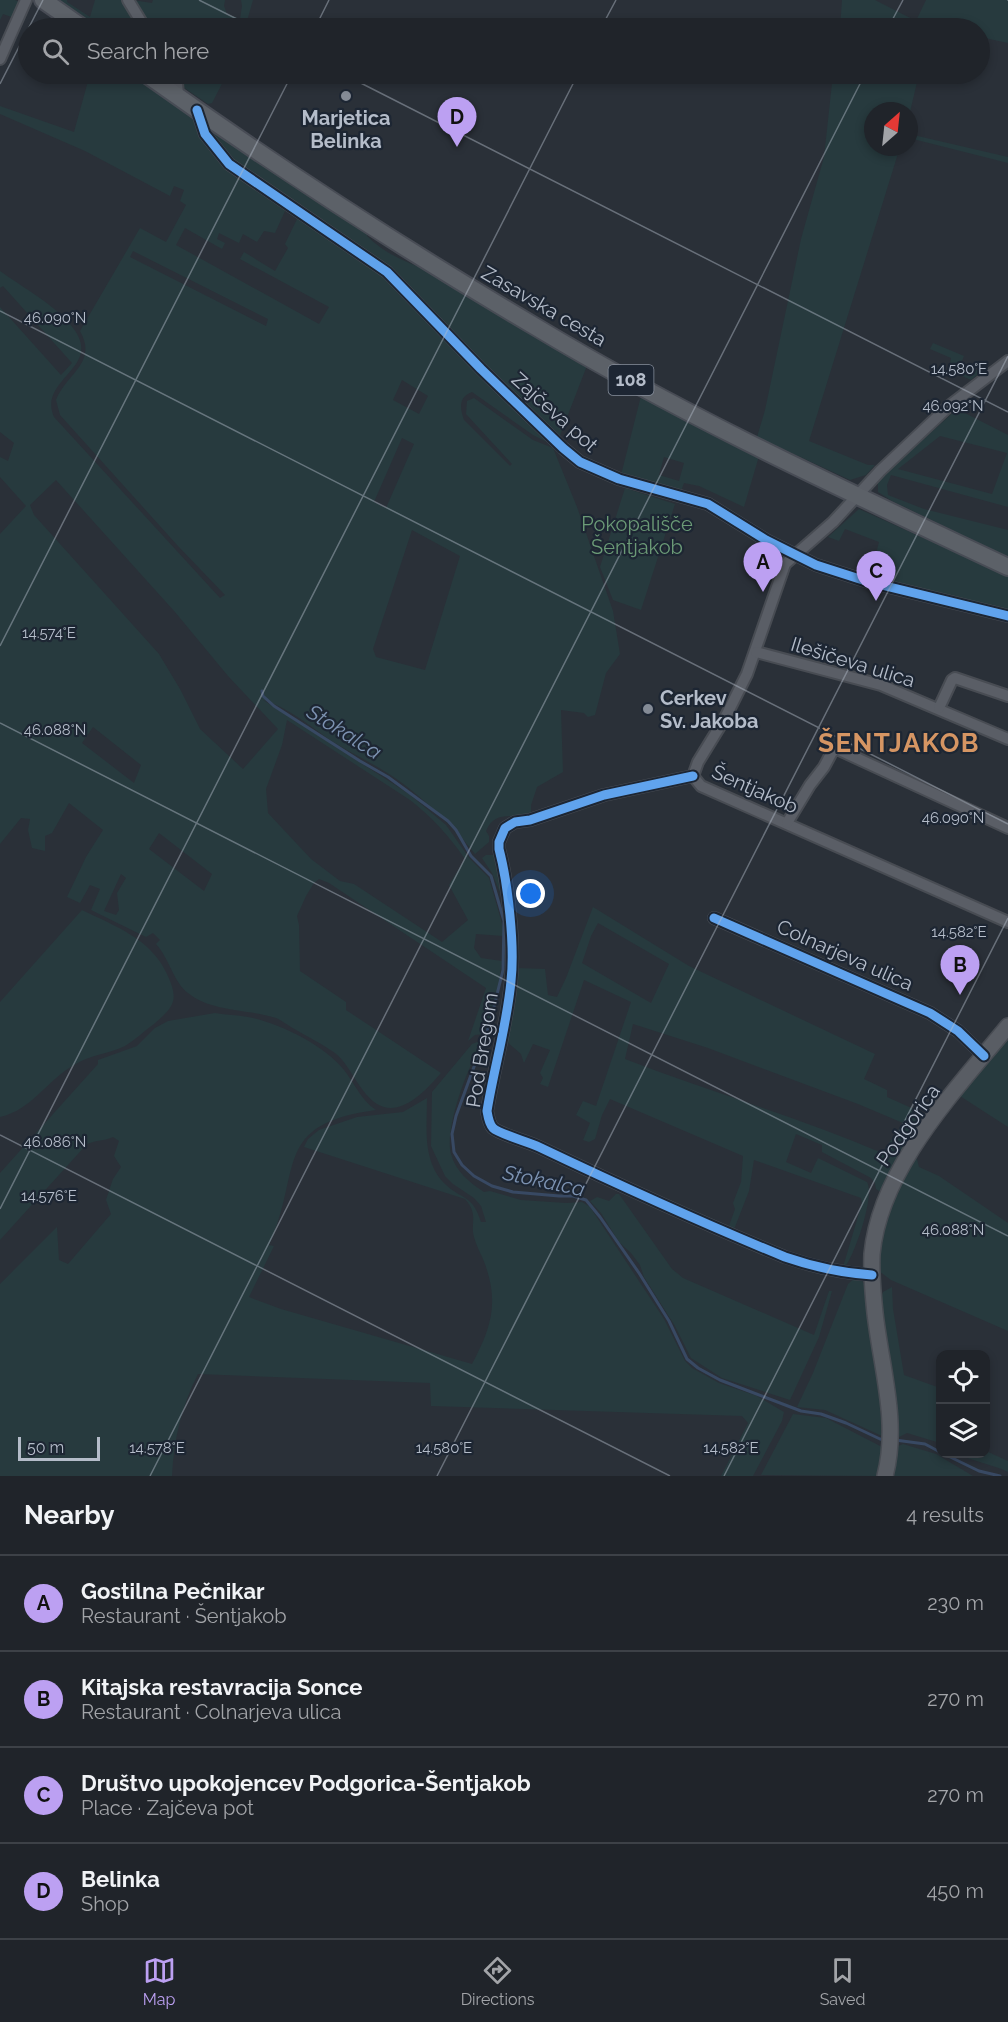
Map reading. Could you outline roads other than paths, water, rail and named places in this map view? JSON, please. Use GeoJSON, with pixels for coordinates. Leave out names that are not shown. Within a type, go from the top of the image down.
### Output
{"type":"FeatureCollection","features":[{"type":"Feature","properties":{"kind":"main road"},"geometry":{"type":"LineString","coordinates":[[44,0],[69,18]]}},
{"type":"Feature","properties":{"kind":"main road","name":"Zasavska cesta"},"geometry":{"type":"LineString","coordinates":[[161,84],[343,208],[537,328],[653,392],[857,497],[1008,567]]}},
{"type":"Feature","properties":{"kind":"main road","name":"Podgorica"},"geometry":{"type":"LineString","coordinates":[[885,1476],[890,1428],[888,1391],[875,1313],[872,1275],[876,1235],[883,1208],[895,1179],[921,1137],[1008,1026]]}},
{"type":"Feature","properties":{"kind":"street"},"geometry":{"type":"LineString","coordinates":[[18,18],[26,0]]}},
{"type":"Feature","properties":{"kind":"street"},"geometry":{"type":"LineString","coordinates":[[128,0],[139,18]]}},
{"type":"Feature","properties":{"kind":"street"},"geometry":{"type":"LineString","coordinates":[[0,59],[18,18]]}},
{"type":"Feature","properties":{"kind":"street"},"geometry":{"type":"LineString","coordinates":[[177,84],[178,96]]}},
{"type":"Feature","properties":{"kind":"street","name":"Zajčeva pot"},"geometry":{"type":"LineString","coordinates":[[197,110],[205,134],[229,164],[387,272],[481,369],[562,448],[580,462],[619,479],[708,504],[796,556],[816,565],[869,582],[1008,616]]}},
{"type":"Feature","properties":{"kind":"street","name":"Šentjakob"},"geometry":{"type":"LineString","coordinates":[[1008,361],[949,406],[783,567],[747,674],[725,718],[698,762],[693,776],[702,786],[1008,922]]}},
{"type":"Feature","properties":{"kind":"street","name":"Ilešičeva ulica"},"geometry":{"type":"LineString","coordinates":[[756,652],[881,685],[1008,739]]}},
{"type":"Feature","properties":{"kind":"street"},"geometry":{"type":"LineString","coordinates":[[939,708],[955,678],[1008,696]]}},
{"type":"Feature","properties":{"kind":"street"},"geometry":{"type":"LineString","coordinates":[[787,823],[832,752],[837,749],[1008,828]]}},
{"type":"Feature","properties":{"kind":"street","name":"Pod Bregom"},"geometry":{"type":"LineString","coordinates":[[693,776],[604,795],[530,820],[515,822],[505,828],[499,842],[508,906],[512,974],[487,1111],[490,1124],[494,1130],[535,1144],[612,1182],[747,1241],[812,1266],[846,1274],[872,1275]]}},
{"type":"Feature","properties":{"kind":"street","name":"Colnarjeva ulica"},"geometry":{"type":"LineString","coordinates":[[714,918],[930,1013],[958,1031],[984,1056]]}},
{"type":"Feature","properties":{"kind":"waterway","name":"Stokalca"},"geometry":{"type":"LineString","coordinates":[[262,691],[263,696],[274,706],[388,777],[448,821],[471,856],[491,876],[504,921],[503,970],[490,1023],[456,1116],[452,1134],[454,1152],[462,1165],[474,1176],[492,1186],[513,1192],[573,1196],[586,1200],[639,1273],[669,1321],[687,1359],[698,1368],[720,1380],[801,1411],[821,1414],[846,1423],[885,1440]]}},
{"type":"Feature","properties":{"kind":"waterway","name":"Stokalca"},"geometry":{"type":"LineString","coordinates":[[895,1440],[925,1444],[936,1450]]}},
{"type":"Feature","properties":{"kind":"waterway","name":"Stokalca"},"geometry":{"type":"LineString","coordinates":[[952,1458],[979,1471],[1000,1476]]}},
{"type":"Feature","properties":{"kind":"place","name":"Marjetica Belinka"},"geometry":{"type":"Point","coordinates":[346,96]}},
{"type":"Feature","properties":{"kind":"place","name":"Belinka"},"geometry":{"type":"Point","coordinates":[457,147]}},
{"type":"Feature","properties":{"kind":"place","name":"Gostilna Pečnikar"},"geometry":{"type":"Point","coordinates":[763,592]}},
{"type":"Feature","properties":{"kind":"place","name":"Društvo upokojencev Podgorica-Šentjakob"},"geometry":{"type":"Point","coordinates":[876,601]}},
{"type":"Feature","properties":{"kind":"place","name":"Cerkev Sv. Jakoba"},"geometry":{"type":"Point","coordinates":[648,709]}},
{"type":"Feature","properties":{"kind":"place","name":"Kitajska restavracija Sonce"},"geometry":{"type":"Point","coordinates":[960,995]}},
{"type":"Feature","properties":{"kind":"district","name":"ŠENTJAKOB"},"geometry":{"type":"Point","coordinates":[899,743]}},
{"type":"Feature","properties":{"kind":"park label","name":"Pokopališče Šentjakob"},"geometry":{"type":"Point","coordinates":[637,536]}}]}
